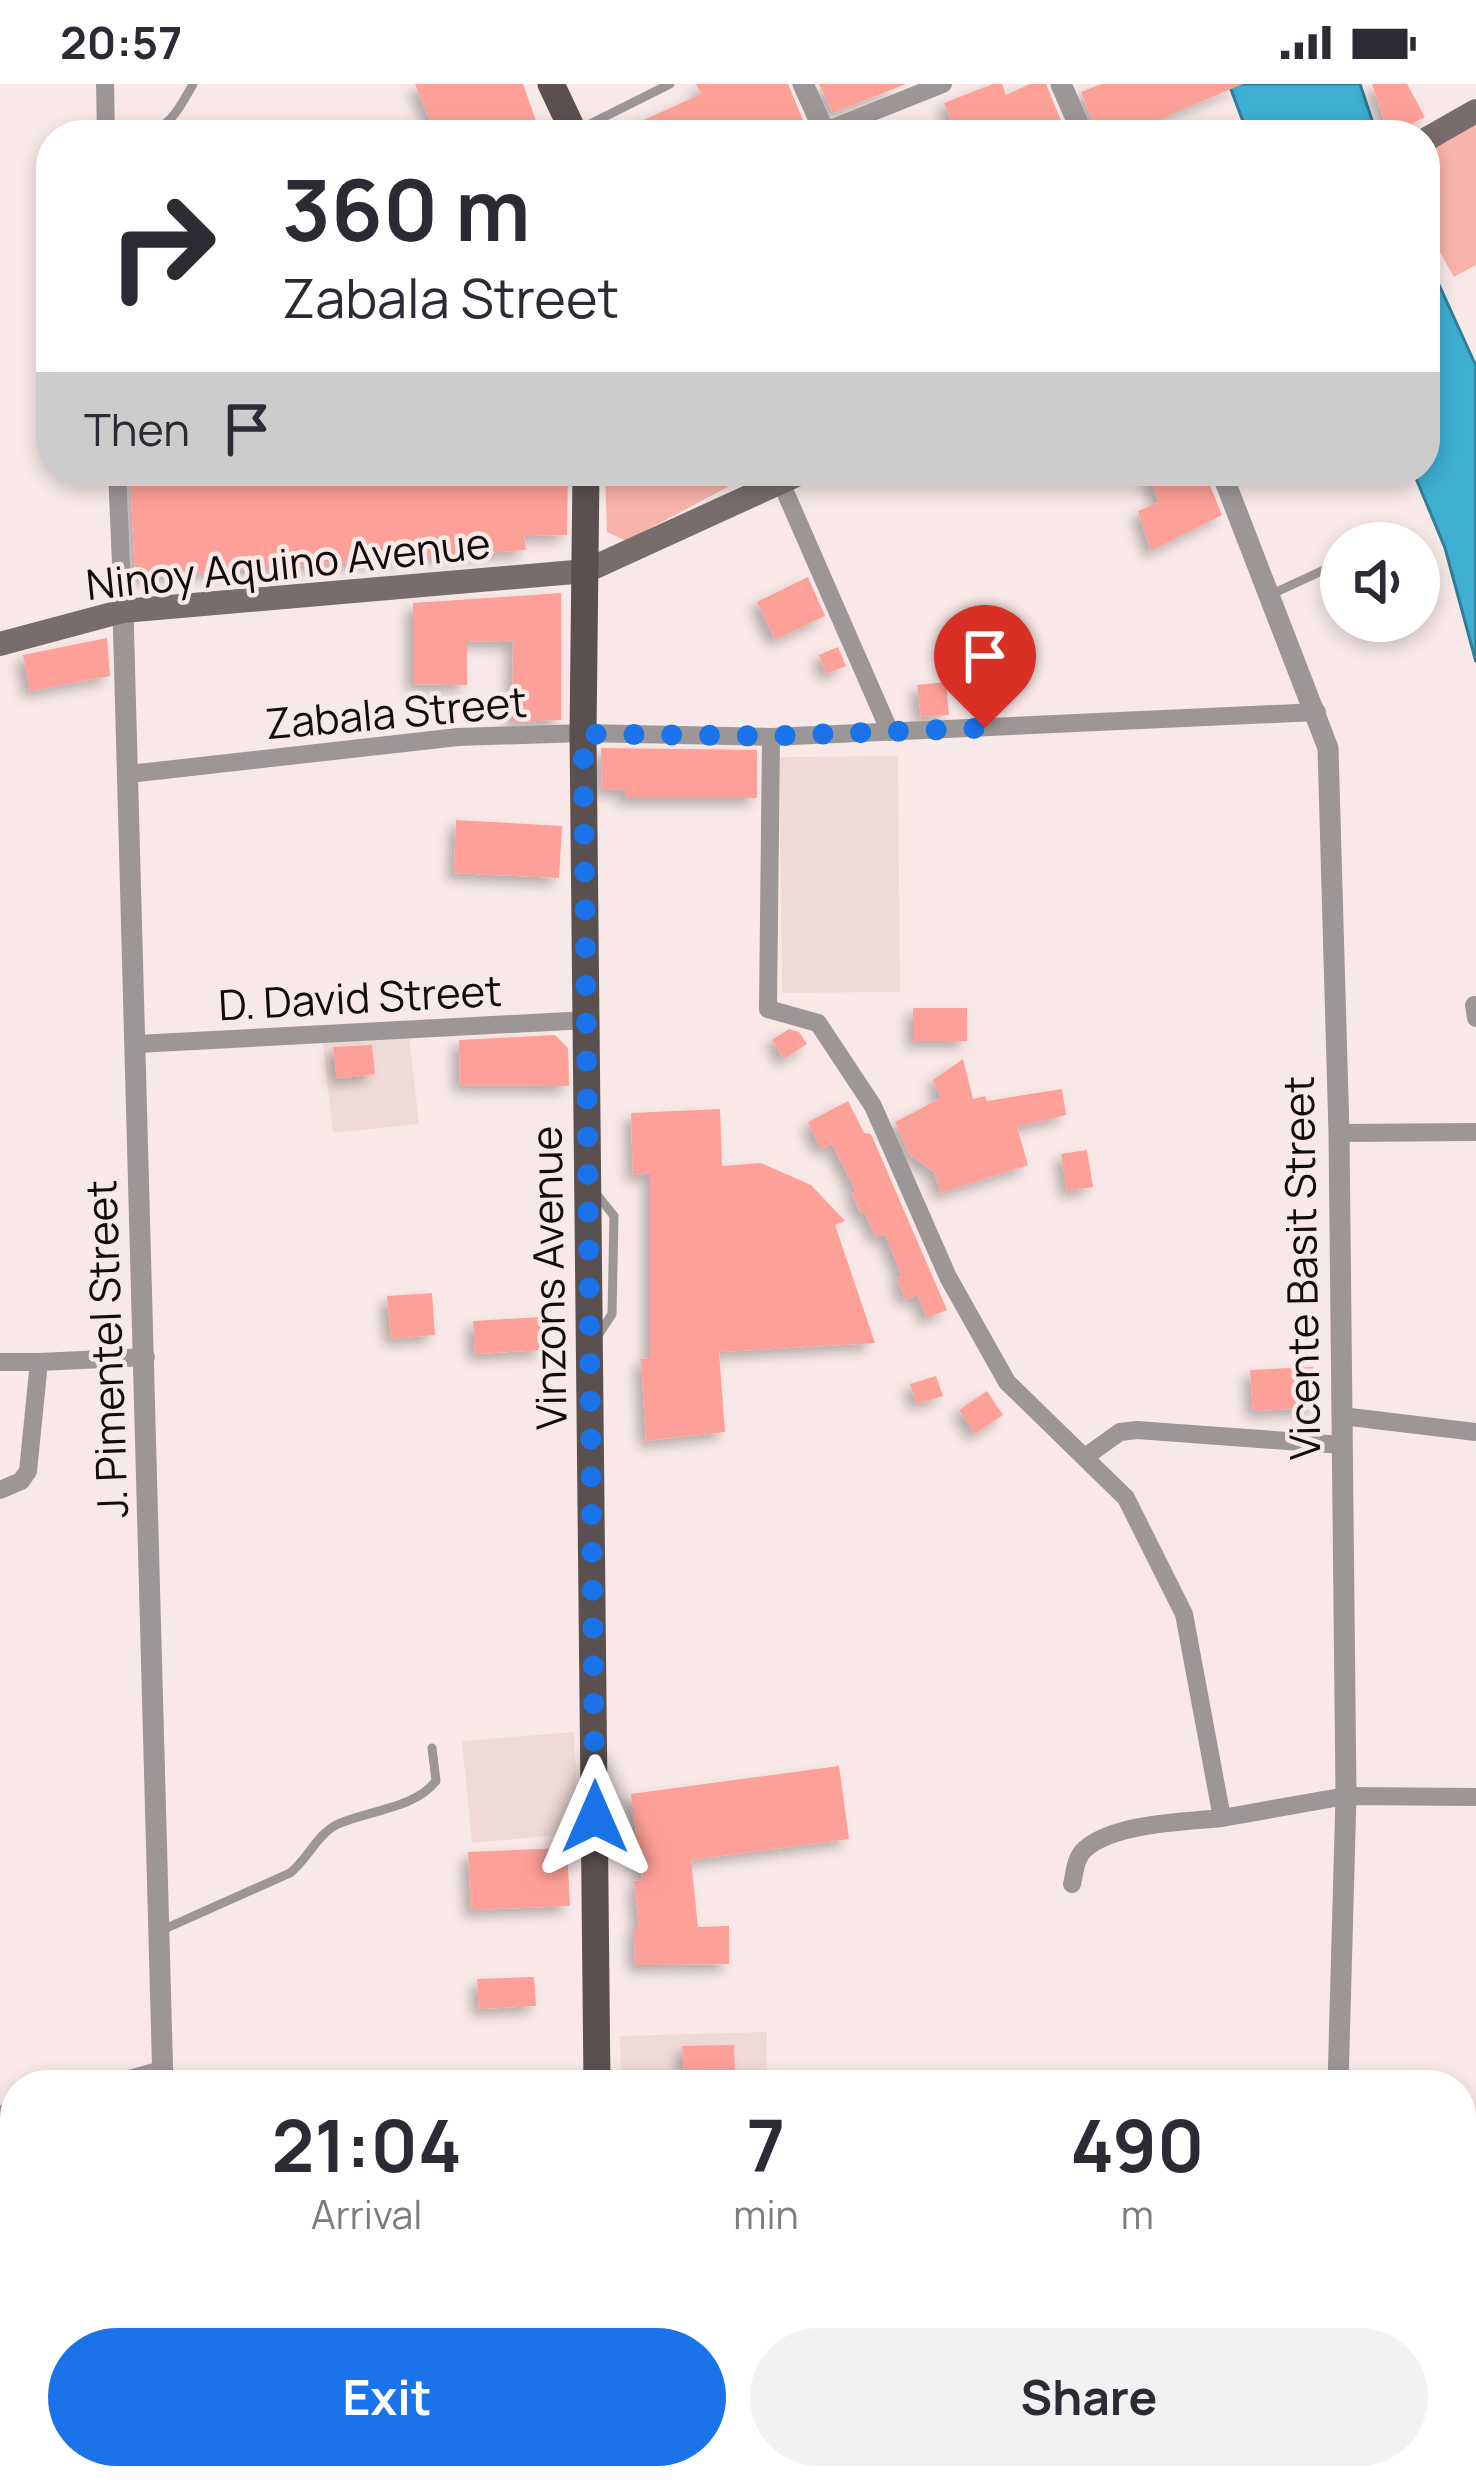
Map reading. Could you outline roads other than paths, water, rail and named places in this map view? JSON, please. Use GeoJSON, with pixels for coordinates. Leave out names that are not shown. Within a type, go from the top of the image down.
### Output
{"type":"FeatureCollection","features":[{"type":"Feature","properties":{"kind":"main road"},"geometry":{"type":"LineString","coordinates":[[551,84],[568,120]]}},
{"type":"Feature","properties":{"kind":"main road"},"geometry":{"type":"LineString","coordinates":[[1440,131],[1476,111]]}},
{"type":"Feature","properties":{"kind":"main road","name":"Vinzons Avenue"},"geometry":{"type":"LineString","coordinates":[[586,486],[583,734],[597,2070]]}},
{"type":"Feature","properties":{"kind":"main road","name":"Ninoy Aquino Avenue"},"geometry":{"type":"LineString","coordinates":[[0,644],[123,611],[586,571],[765,486]]}},
{"type":"Feature","properties":{"kind":"street"},"geometry":{"type":"LineString","coordinates":[[105,84],[106,120]]}},
{"type":"Feature","properties":{"kind":"street"},"geometry":{"type":"LineString","coordinates":[[803,84],[816,120]]}},
{"type":"Feature","properties":{"kind":"street"},"geometry":{"type":"LineString","coordinates":[[855,120],[944,84]]}},
{"type":"Feature","properties":{"kind":"street"},"geometry":{"type":"LineString","coordinates":[[1061,84],[1077,120]]}},
{"type":"Feature","properties":{"kind":"street"},"geometry":{"type":"LineString","coordinates":[[118,486],[123,611]]}},
{"type":"Feature","properties":{"kind":"street"},"geometry":{"type":"LineString","coordinates":[[792,486],[890,732]]}},
{"type":"Feature","properties":{"kind":"street","name":"Vicente Basit Street"},"geometry":{"type":"LineString","coordinates":[[1227,486],[1328,748],[1339,1132],[1346,1796],[1338,2070]]}},
{"type":"Feature","properties":{"kind":"street","name":"J. Pimentel Street"},"geometry":{"type":"LineString","coordinates":[[123,611],[163,2070]]}},
{"type":"Feature","properties":{"kind":"street","name":"Zabala Street"},"geometry":{"type":"LineString","coordinates":[[129,774],[458,737],[771,736],[1317,712]]}},
{"type":"Feature","properties":{"kind":"street"},"geometry":{"type":"LineString","coordinates":[[771,736],[768,1009],[818,1023],[873,1106],[948,1277],[1006,1382],[1126,1498],[1184,1614],[1222,1818]]}},
{"type":"Feature","properties":{"kind":"street","name":"D. David Street"},"geometry":{"type":"LineString","coordinates":[[137,1044],[586,1020]]}},
{"type":"Feature","properties":{"kind":"street"},"geometry":{"type":"LineString","coordinates":[[1339,1132],[1476,1132]]}},
{"type":"Feature","properties":{"kind":"street"},"geometry":{"type":"LineString","coordinates":[[0,1362],[146,1357]]}},
{"type":"Feature","properties":{"kind":"street"},"geometry":{"type":"LineString","coordinates":[[0,1490],[21,1481],[28,1471],[39,1362]]}},
{"type":"Feature","properties":{"kind":"street"},"geometry":{"type":"LineString","coordinates":[[1342,1416],[1476,1432]]}},
{"type":"Feature","properties":{"kind":"street"},"geometry":{"type":"LineString","coordinates":[[1085,1457],[1120,1432],[1137,1430],[1342,1445]]}},
{"type":"Feature","properties":{"kind":"street"},"geometry":{"type":"LineString","coordinates":[[1072,1884],[1078,1858],[1105,1838],[1154,1825],[1346,1796],[1476,1797]]}},
{"type":"Feature","properties":{"kind":"lane"},"geometry":{"type":"LineString","coordinates":[[170,120],[193,84]]}},
{"type":"Feature","properties":{"kind":"lane"},"geometry":{"type":"LineString","coordinates":[[601,120],[670,84]]}},
{"type":"Feature","properties":{"kind":"lane"},"geometry":{"type":"LineString","coordinates":[[1272,594],[1320,572]]}},
{"type":"Feature","properties":{"kind":"lane"},"geometry":{"type":"LineString","coordinates":[[159,1932],[290,1873],[307,1860],[333,1826],[425,1794],[436,1781],[432,1748]]}},
{"type":"Feature","properties":{"kind":"water"},"geometry":{"type":"Polygon","coordinates":[[[1229,84],[1360,84],[1372,120],[1242,120],[1229,84]]]}},
{"type":"Feature","properties":{"kind":"water"},"geometry":{"type":"Polygon","coordinates":[[[1440,287],[1476,366],[1476,662],[1440,522],[1434,522],[1419,486],[1440,486],[1440,287]]]}}]}
